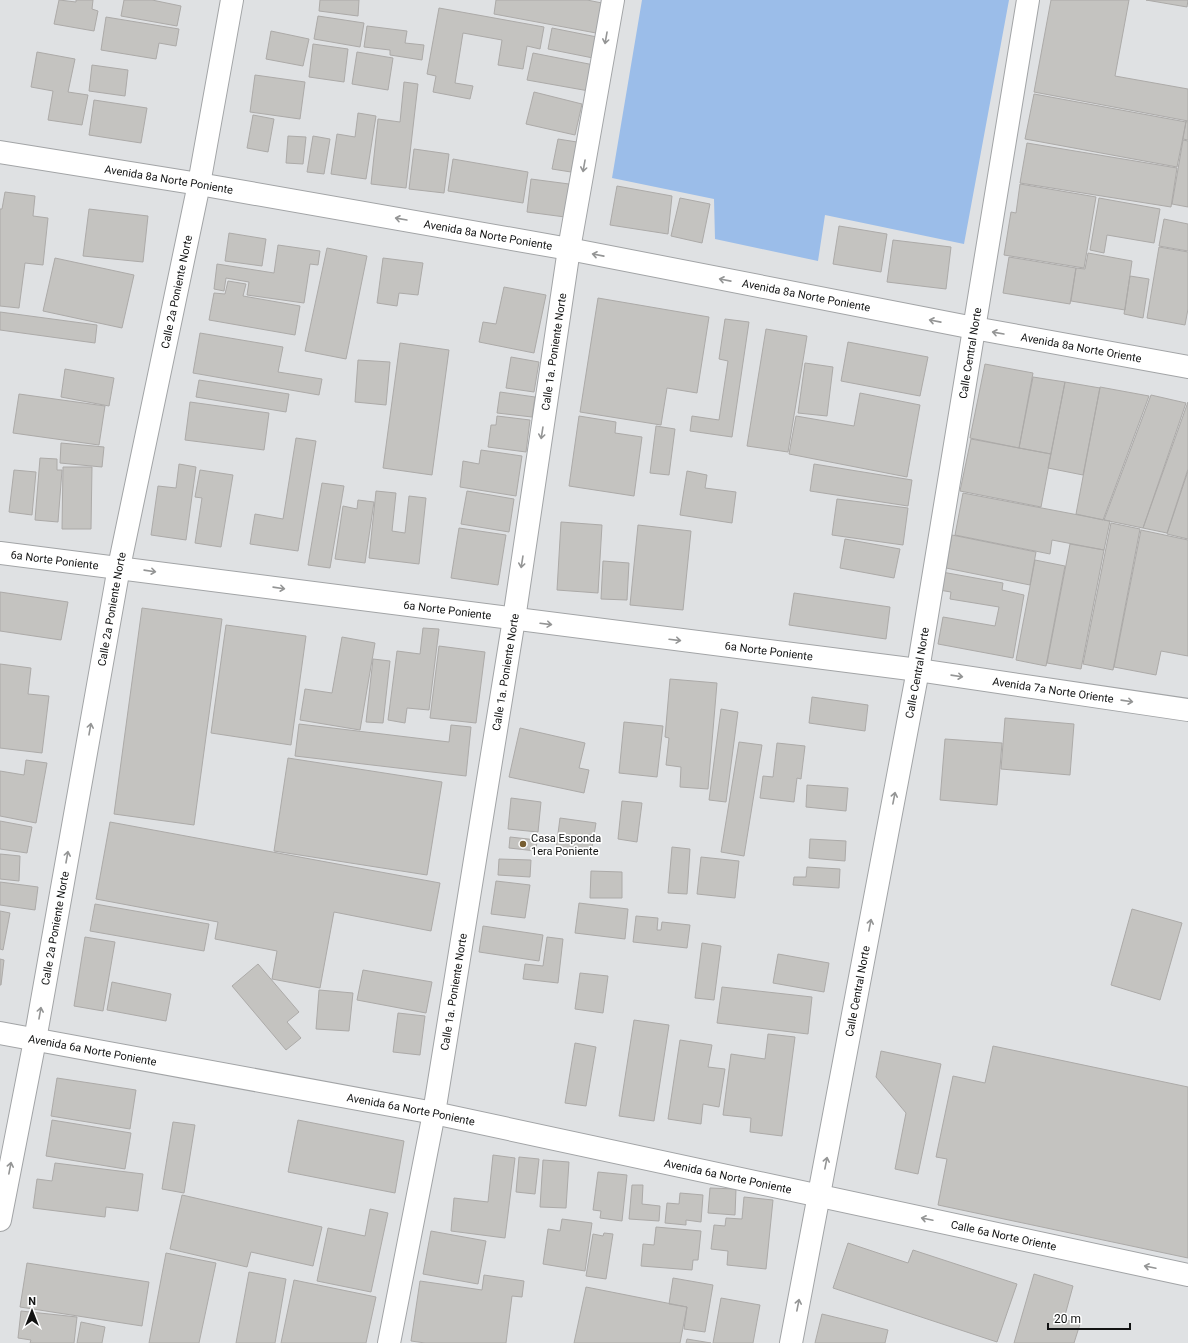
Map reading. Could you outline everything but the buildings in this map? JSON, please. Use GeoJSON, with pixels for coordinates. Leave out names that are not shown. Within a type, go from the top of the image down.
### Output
{"type":"FeatureCollection","features":[{"type":"Feature","properties":{"kind":"street","name":"Calle 2a Poniente Norte"},"geometry":{"type":"LineString","coordinates":[[0,1220],[35,1040],[119,567],[199,184],[232,0]]}},
{"type":"Feature","properties":{"kind":"street","name":"Calle 1a. Poniente Norte"},"geometry":{"type":"LineString","coordinates":[[389,1343],[434,1113],[514,620],[569,249],[613,0]]}},
{"type":"Feature","properties":{"kind":"street","name":"Calle Central Norte"},"geometry":{"type":"LineString","coordinates":[[791,1343],[820,1196],[918,670],[1028,0]]}},
{"type":"Feature","properties":{"kind":"street","name":"Avenida 8a Norte Poniente"},"geometry":{"type":"LineString","coordinates":[[0,152],[199,184],[569,249],[974,328]]}},
{"type":"Feature","properties":{"kind":"street","name":"Avenida 8a Norte Oriente"},"geometry":{"type":"LineString","coordinates":[[974,328],[1188,367]]}},
{"type":"Feature","properties":{"kind":"street","name":"6a Norte Poniente"},"geometry":{"type":"LineString","coordinates":[[0,553],[119,567],[514,620],[918,670]]}},
{"type":"Feature","properties":{"kind":"street","name":"Avenida 7a Norte Oriente"},"geometry":{"type":"LineString","coordinates":[[918,670],[1188,710]]}},
{"type":"Feature","properties":{"kind":"street","name":"Avenida 6a Norte Poniente"},"geometry":{"type":"LineString","coordinates":[[0,1033],[434,1113],[820,1196]]}},
{"type":"Feature","properties":{"kind":"street","name":"Calle 6a Norte Oriente"},"geometry":{"type":"LineString","coordinates":[[820,1196],[1188,1275]]}},
{"type":"Feature","properties":{"kind":"shaded area"},"geometry":{"type":"Polygon","coordinates":[[[642,0],[1009,0],[964,244],[825,215],[818,261],[715,239],[714,199],[612,178],[642,0]]]}},
{"type":"Feature","properties":{"kind":"place","name":"Casa Esponda 1era Poniente"},"geometry":{"type":"Point","coordinates":[523,844]}}]}
